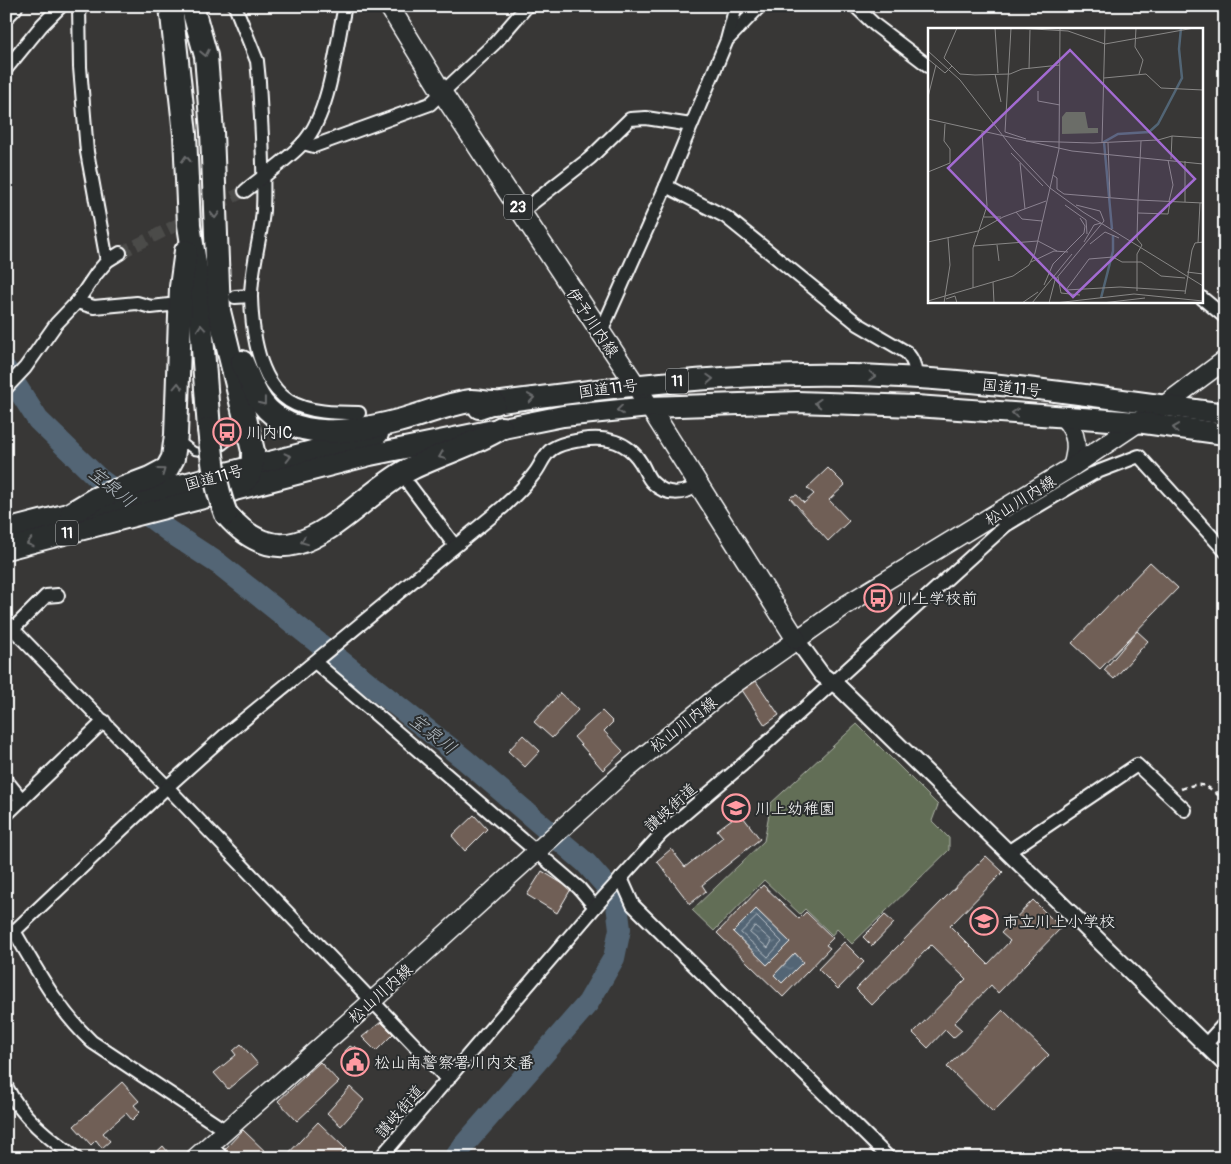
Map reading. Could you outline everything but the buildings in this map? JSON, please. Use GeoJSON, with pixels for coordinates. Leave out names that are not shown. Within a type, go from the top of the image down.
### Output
{"type":"FeatureCollection","features":[{"type":"Feature","properties":{"kind":"highway"},"geometry":{"type":"LineString","coordinates":[[6,12],[11,6]]}},
{"type":"Feature","properties":{"kind":"highway"},"geometry":{"type":"LineString","coordinates":[[159,6],[175,34]]}},
{"type":"Feature","properties":{"kind":"highway"},"geometry":{"type":"LineString","coordinates":[[171,6],[185,134],[189,225],[198,282],[212,464],[226,514],[240,530],[259,542],[278,546],[297,544],[334,526],[365,499],[408,471],[479,441],[501,428]]}},
{"type":"Feature","properties":{"kind":"highway"},"geometry":{"type":"LineString","coordinates":[[192,6],[206,56],[227,304],[244,413],[253,451],[253,466],[248,479],[230,491]]}},
{"type":"Feature","properties":{"kind":"highway"},"geometry":{"type":"LineString","coordinates":[[72,513],[132,492],[167,470],[173,458],[176,435],[181,287],[189,225]]}},
{"type":"Feature","properties":{"kind":"highway"},"geometry":{"type":"LineString","coordinates":[[227,304],[252,386],[263,404],[277,417],[296,427],[318,431],[355,430],[397,422],[472,401],[494,404]]}},
{"type":"Feature","properties":{"kind":"highway","name":"国道11号"},"geometry":{"type":"LineString","coordinates":[[132,492],[253,466],[494,404],[635,384],[793,374],[916,378],[1009,386],[1225,414]]}},
{"type":"Feature","properties":{"kind":"highway","name":"国道11号"},"geometry":{"type":"LineString","coordinates":[[6,549],[370,455],[563,416],[649,407],[797,402],[916,406],[1137,422],[1225,434]]}},
{"type":"Feature","properties":{"kind":"highway","name":"11"},"geometry":{"type":"LineString","coordinates":[[6,530],[72,513]]}},
{"type":"Feature","properties":{"kind":"main road","name":"伊予川内線"},"geometry":{"type":"LineString","coordinates":[[389,6],[443,94],[600,334],[635,384],[796,639]]}},
{"type":"Feature","properties":{"kind":"main road","name":"松山川内線"},"geometry":{"type":"LineString","coordinates":[[195,1158],[659,742],[796,639],[846,605],[1002,520],[1072,467],[1163,406],[1225,360]]}},
{"type":"Feature","properties":{"kind":"main road"},"geometry":{"type":"LineString","coordinates":[[1064,418],[1072,428],[1076,438],[1078,451],[1072,467]]}},
{"type":"Feature","properties":{"kind":"street"},"geometry":{"type":"LineString","coordinates":[[6,69],[42,25],[61,6]]}},
{"type":"Feature","properties":{"kind":"street"},"geometry":{"type":"LineString","coordinates":[[79,6],[80,67],[87,152],[107,261]]}},
{"type":"Feature","properties":{"kind":"street"},"geometry":{"type":"LineString","coordinates":[[235,6],[257,61],[263,176],[263,210],[251,296],[257,344],[268,378],[277,392],[290,402],[336,413],[359,413]]}},
{"type":"Feature","properties":{"kind":"street"},"geometry":{"type":"LineString","coordinates":[[245,191],[303,143],[314,127],[329,84],[345,6]]}},
{"type":"Feature","properties":{"kind":"street"},"geometry":{"type":"LineString","coordinates":[[303,143],[314,146],[430,104],[443,94],[495,43],[527,6]]}},
{"type":"Feature","properties":{"kind":"street"},"geometry":{"type":"LineString","coordinates":[[600,334],[666,186],[727,40],[736,6]]}},
{"type":"Feature","properties":{"kind":"street"},"geometry":{"type":"LineString","coordinates":[[727,40],[760,6]]}},
{"type":"Feature","properties":{"kind":"street"},"geometry":{"type":"LineString","coordinates":[[855,6],[875,25],[928,65]]}},
{"type":"Feature","properties":{"kind":"street"},"geometry":{"type":"LineString","coordinates":[[521,212],[590,158],[630,119],[646,118],[691,125]]}},
{"type":"Feature","properties":{"kind":"street"},"geometry":{"type":"LineString","coordinates":[[666,186],[726,217],[858,324],[906,352],[915,366],[916,378]]}},
{"type":"Feature","properties":{"kind":"street"},"geometry":{"type":"LineString","coordinates":[[6,388],[25,368],[66,311],[77,302],[107,261],[120,253]]}},
{"type":"Feature","properties":{"kind":"street"},"geometry":{"type":"LineString","coordinates":[[227,304],[251,296]]}},
{"type":"Feature","properties":{"kind":"street"},"geometry":{"type":"LineString","coordinates":[[1204,300],[1225,317]]}},
{"type":"Feature","properties":{"kind":"street"},"geometry":{"type":"LineString","coordinates":[[77,302],[94,307],[137,303],[151,307],[169,305]]}},
{"type":"Feature","properties":{"kind":"street"},"geometry":{"type":"LineString","coordinates":[[226,1131],[99,1047],[82,1033],[65,1015],[9,935],[224,736],[318,661],[517,494],[552,449],[562,444],[598,437],[610,439],[625,446],[635,454],[652,483],[662,490],[675,494],[688,492],[698,485]]}},
{"type":"Feature","properties":{"kind":"street","name":"讃岐街道"},"geometry":{"type":"LineString","coordinates":[[380,1158],[596,906],[661,834],[741,766],[833,683],[1002,520],[1092,474],[1139,456],[1225,552]]}},
{"type":"Feature","properties":{"kind":"street"},"geometry":{"type":"LineString","coordinates":[[410,486],[456,546]]}},
{"type":"Feature","properties":{"kind":"street"},"geometry":{"type":"LineString","coordinates":[[58,595],[46,596],[10,626],[104,721],[371,1002],[448,1080]]}},
{"type":"Feature","properties":{"kind":"street"},"geometry":{"type":"LineString","coordinates":[[796,639],[822,675],[833,683],[1225,1064]]}},
{"type":"Feature","properties":{"kind":"street"},"geometry":{"type":"LineString","coordinates":[[318,661],[538,850],[596,906]]}},
{"type":"Feature","properties":{"kind":"street"},"geometry":{"type":"LineString","coordinates":[[6,815],[104,721]]}},
{"type":"Feature","properties":{"kind":"street"},"geometry":{"type":"LineString","coordinates":[[1008,852],[1137,765],[1185,810]]}},
{"type":"Feature","properties":{"kind":"street"},"geometry":{"type":"LineString","coordinates":[[6,780],[22,800]]}},
{"type":"Feature","properties":{"kind":"street"},"geometry":{"type":"LineString","coordinates":[[620,880],[637,908],[889,1158]]}},
{"type":"Feature","properties":{"kind":"street"},"geometry":{"type":"LineString","coordinates":[[1205,1045],[1225,1023]]}},
{"type":"Feature","properties":{"kind":"street"},"geometry":{"type":"LineString","coordinates":[[6,1086],[18,1107],[49,1137],[76,1158]]}},
{"type":"Feature","properties":{"kind":"street"},"geometry":{"type":"LineString","coordinates":[[210,1145],[223,1158]]}},
{"type":"Feature","properties":{"kind":"lane"},"geometry":{"type":"LineString","coordinates":[[176,435],[194,451],[208,454],[224,446],[235,436],[244,413]]}},
{"type":"Feature","properties":{"kind":"path"},"geometry":{"type":"LineString","coordinates":[[1168,793],[1195,783],[1204,783],[1225,801]]}},
{"type":"Feature","properties":{"kind":"green space"},"geometry":{"type":"Polygon","coordinates":[[[857,724],[938,805],[932,821],[949,838],[949,850],[852,944],[837,929],[832,935],[805,909],[800,914],[764,880],[714,931],[692,910],[764,841],[771,803],[857,724]]]}},
{"type":"Feature","properties":{"kind":"water"},"geometry":{"type":"Polygon","coordinates":[[[756,909],[790,942],[767,965],[733,932],[756,909]]]}},
{"type":"Feature","properties":{"kind":"water"},"geometry":{"type":"Polygon","coordinates":[[[795,953],[803,962],[782,983],[774,975],[795,953]]]}},
{"type":"Feature","properties":{"kind":"waterway","name":"宝泉川"},"geometry":{"type":"LineString","coordinates":[[6,370],[38,420],[98,478],[170,532],[219,564],[464,759],[586,863],[616,897],[620,929],[614,958],[588,1003],[464,1145],[455,1158]]}},
{"type":"Feature","properties":{"kind":"tunnel"},"geometry":{"type":"LineString","coordinates":[[120,253],[245,191]]}},
{"type":"Feature","properties":{"kind":"place","name":"川内IC"},"geometry":{"type":"Point","coordinates":[227,432]}},
{"type":"Feature","properties":{"kind":"place","name":"川上学校前"},"geometry":{"type":"Point","coordinates":[878,598]}},
{"type":"Feature","properties":{"kind":"place","name":"川上幼稚園"},"geometry":{"type":"Point","coordinates":[736,808]}},
{"type":"Feature","properties":{"kind":"place","name":"市立川上小学校"},"geometry":{"type":"Point","coordinates":[984,921]}},
{"type":"Feature","properties":{"kind":"place","name":"松山南警察署川内交番"},"geometry":{"type":"Point","coordinates":[355,1062]}}]}
